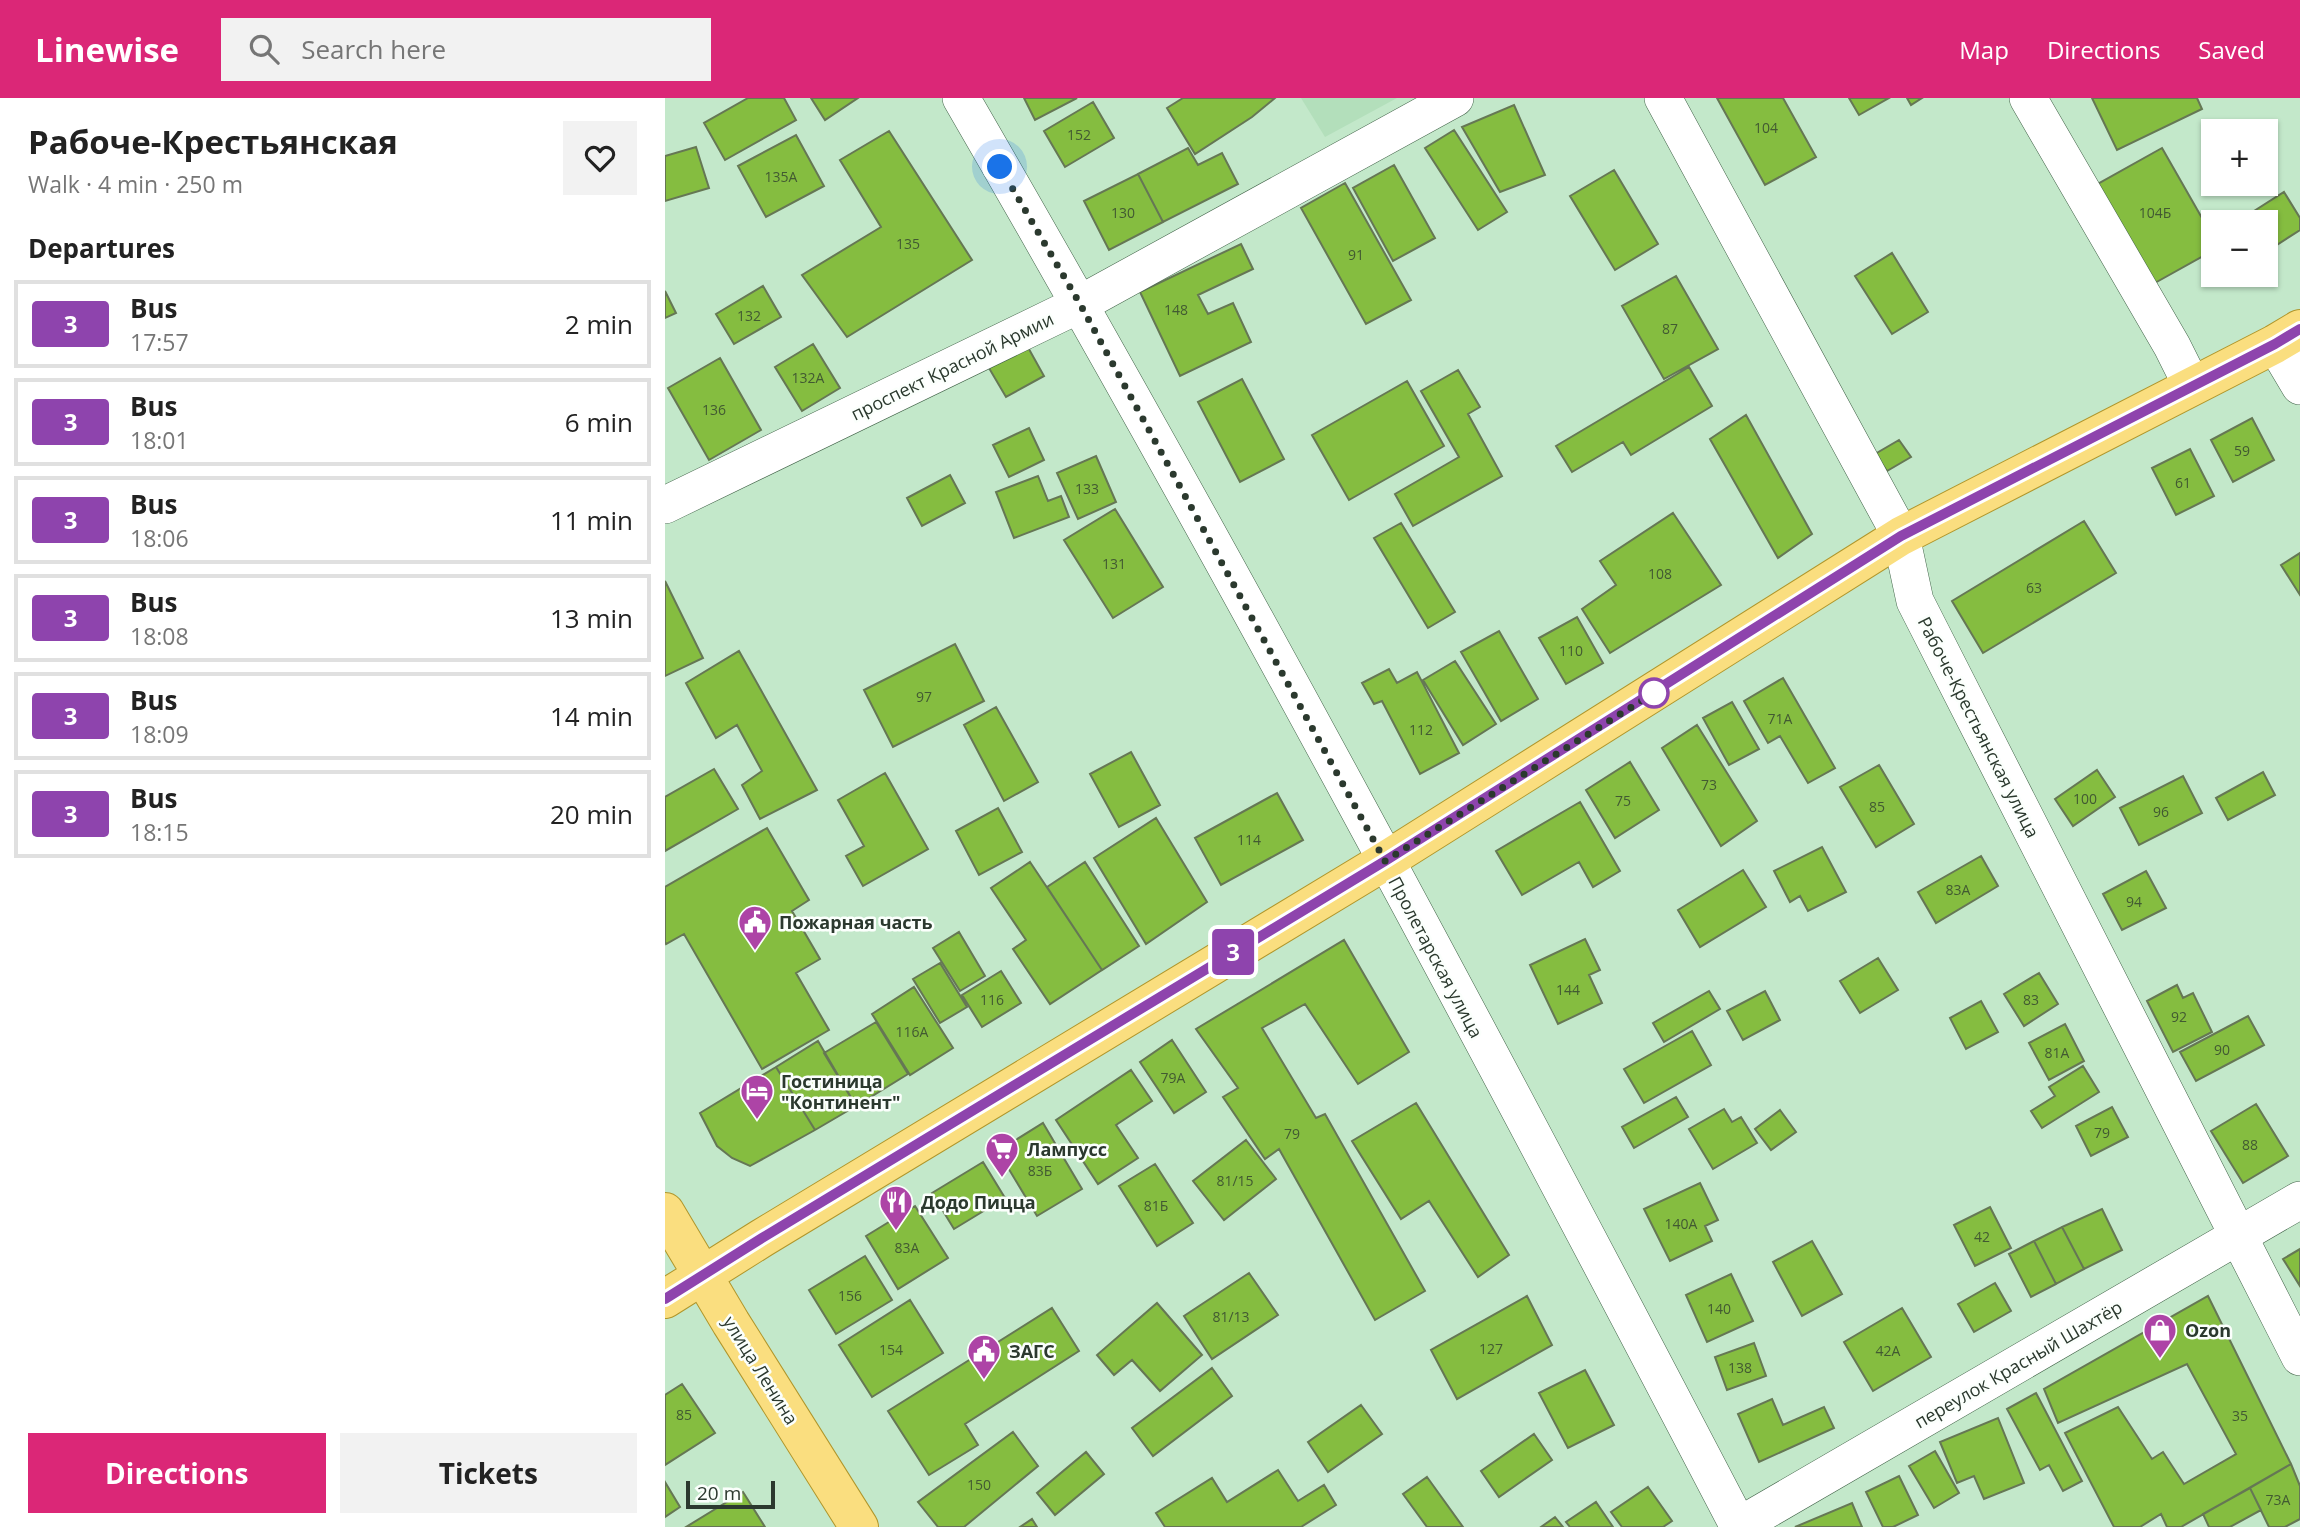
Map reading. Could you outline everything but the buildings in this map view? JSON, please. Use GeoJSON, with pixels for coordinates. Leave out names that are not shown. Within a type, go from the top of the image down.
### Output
{"type":"FeatureCollection","features":[{"type":"Feature","properties":{"kind":"main road"},"geometry":{"type":"LineString","coordinates":[[665,1299],[1385,861],[1901,536],[2288,336]]}},
{"type":"Feature","properties":{"kind":"main road","name":"улица Ленина"},"geometry":{"type":"LineString","coordinates":[[665,1212],[859,1527]]}},
{"type":"Feature","properties":{"kind":"street","name":"Пролетарская улица"},"geometry":{"type":"LineString","coordinates":[[961,98],[1080,304],[1385,861],[1738,1527]]}},
{"type":"Feature","properties":{"kind":"street","name":"проспект Красной Армии"},"geometry":{"type":"LineString","coordinates":[[665,505],[1080,304],[1455,98]]}},
{"type":"Feature","properties":{"kind":"street","name":"Рабоче-Крестьянская улица"},"geometry":{"type":"LineString","coordinates":[[1663,98],[1901,536],[1915,601],[2300,1357]]}},
{"type":"Feature","properties":{"kind":"street"},"geometry":{"type":"LineString","coordinates":[[2028,98],[2172,346],[2192,386]]}},
{"type":"Feature","properties":{"kind":"street"},"geometry":{"type":"LineString","coordinates":[[2288,336],[2300,386]]}},
{"type":"Feature","properties":{"kind":"street","name":"переулок Красный Шахтёр"},"geometry":{"type":"LineString","coordinates":[[1738,1527],[2300,1200]]}},
{"type":"Feature","properties":{"kind":"shaded area"},"geometry":{"type":"Polygon","coordinates":[[[1301,98],[1397,98],[1325,137],[1301,98]]]}},
{"type":"Feature","properties":{"kind":"bus line","name":"3"},"geometry":{"type":"LineString","coordinates":[[665,1299],[1385,861],[1901,536],[2300,329]]}},
{"type":"Feature","properties":{"kind":"place","name":"Пожарная часть"},"geometry":{"type":"Point","coordinates":[755,952]}},
{"type":"Feature","properties":{"kind":"place","name":"Гостиница \"Континент\""},"geometry":{"type":"Point","coordinates":[757,1121]}},
{"type":"Feature","properties":{"kind":"place","name":"Лампусс"},"geometry":{"type":"Point","coordinates":[1002,1179]}},
{"type":"Feature","properties":{"kind":"place","name":"Додо Пицца"},"geometry":{"type":"Point","coordinates":[896,1232]}},
{"type":"Feature","properties":{"kind":"place","name":"Ozon"},"geometry":{"type":"Point","coordinates":[2160,1360]}},
{"type":"Feature","properties":{"kind":"place","name":"ЗАГС"},"geometry":{"type":"Point","coordinates":[984,1381]}},
{"type":"Feature","properties":{"kind":"route"},"geometry":{"type":"LineString","coordinates":[[1000,167],[1080,304],[1385,861],[1654,693]]}}]}
